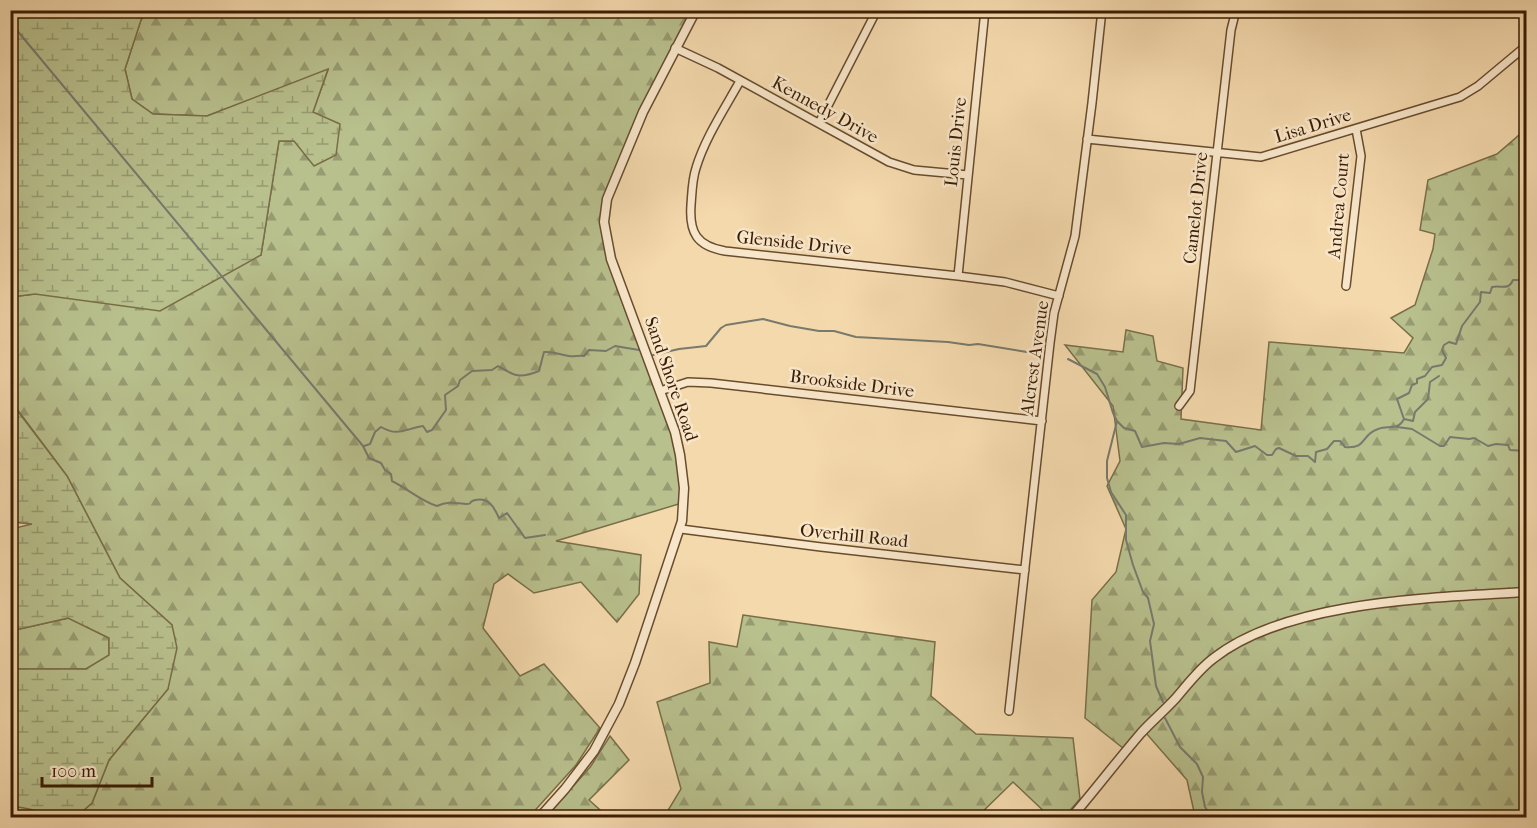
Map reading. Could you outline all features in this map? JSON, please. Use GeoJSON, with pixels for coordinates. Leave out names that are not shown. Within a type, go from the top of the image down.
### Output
{"type":"FeatureCollection","features":[{"type":"Feature","properties":{"kind":"street","name":"Sand Shore Road"},"geometry":{"type":"LineString","coordinates":[[539,818],[583,767],[610,723],[635,663],[681,529],[684,504],[683,470],[675,432],[607,246],[604,222],[605,204],[643,112],[696,10]]}},
{"type":"Feature","properties":{"kind":"street"},"geometry":{"type":"LineString","coordinates":[[819,123],[877,10]]}},
{"type":"Feature","properties":{"kind":"street","name":"Louis Drive"},"geometry":{"type":"LineString","coordinates":[[958,276],[985,10]]}},
{"type":"Feature","properties":{"kind":"street","name":"Alcrest Avenue"},"geometry":{"type":"LineString","coordinates":[[1008,711],[1051,336],[1075,236],[1102,10]]}},
{"type":"Feature","properties":{"kind":"street","name":"Camelot Drive"},"geometry":{"type":"LineString","coordinates":[[1179,406],[1190,391],[1230,30],[1236,10]]}},
{"type":"Feature","properties":{"kind":"street","name":"Lisa Drive"},"geometry":{"type":"LineString","coordinates":[[1087,139],[1261,157],[1460,97],[1486,80],[1527,46]]}},
{"type":"Feature","properties":{"kind":"street","name":"Kennedy Drive"},"geometry":{"type":"LineString","coordinates":[[675,48],[902,167],[968,175]]}},
{"type":"Feature","properties":{"kind":"street","name":"Glenside Drive"},"geometry":{"type":"LineString","coordinates":[[740,81],[696,168],[690,217],[693,232],[702,242],[725,251],[1005,282],[1059,296]]}},
{"type":"Feature","properties":{"kind":"street","name":"Andrea Court"},"geometry":{"type":"LineString","coordinates":[[1346,286],[1361,156],[1356,129]]}},
{"type":"Feature","properties":{"kind":"street","name":"Brookside Drive"},"geometry":{"type":"LineString","coordinates":[[660,391],[684,383],[703,382],[1042,421]]}},
{"type":"Feature","properties":{"kind":"street","name":"Overhill Road"},"geometry":{"type":"LineString","coordinates":[[681,529],[821,548],[1025,570]]}},
{"type":"Feature","properties":{"kind":"street"},"geometry":{"type":"LineString","coordinates":[[1071,818],[1140,735],[1195,676],[1213,658],[1250,638],[1290,621],[1329,612],[1414,600],[1527,592]]}},
{"type":"Feature","properties":{"kind":"green space"},"geometry":{"type":"Polygon","coordinates":[[[11,10],[147,11],[141,20],[125,69],[132,99],[153,114],[207,116],[328,69],[313,112],[340,124],[336,155],[314,166],[294,141],[279,141],[261,255],[160,311],[35,294],[11,297],[11,10]]]}},
{"type":"Feature","properties":{"kind":"green space"},"geometry":{"type":"Polygon","coordinates":[[[147,11],[695,11],[604,203],[608,253],[677,443],[682,503],[556,541],[641,555],[639,594],[617,622],[581,582],[534,593],[508,574],[494,584],[483,628],[520,676],[544,664],[600,728],[576,765],[529,817],[76,817],[92,803],[109,760],[168,689],[172,625],[120,578],[67,476],[11,401],[11,297],[261,255],[279,141],[294,141],[313,112],[328,70],[207,116],[153,114],[132,99],[125,69],[141,20],[147,11]]]}},
{"type":"Feature","properties":{"kind":"green space"},"geometry":{"type":"Polygon","coordinates":[[[1526,129],[1526,815],[1524,818],[1194,817],[1187,780],[1146,733],[1128,752],[1085,718],[1092,600],[1116,572],[1126,529],[1107,486],[1120,461],[1113,406],[1065,345],[1123,352],[1126,330],[1153,336],[1157,361],[1183,368],[1181,419],[1261,430],[1269,342],[1404,353],[1413,338],[1391,318],[1415,305],[1433,249],[1435,234],[1420,230],[1428,180],[1497,154],[1526,129]]]}},
{"type":"Feature","properties":{"kind":"green space"},"geometry":{"type":"Polygon","coordinates":[[[10,401],[67,476],[120,578],[172,625],[177,648],[168,689],[109,760],[92,803],[76,817],[11,806],[11,669],[86,669],[109,655],[109,638],[68,618],[11,631],[11,529],[32,524],[11,522],[10,401]]]}},
{"type":"Feature","properties":{"kind":"green space"},"geometry":{"type":"Polygon","coordinates":[[[743,615],[935,642],[931,696],[976,734],[1073,738],[1080,799],[1064,817],[1050,817],[1013,782],[977,817],[664,817],[681,789],[657,702],[710,683],[709,642],[737,647],[743,615]]]}},
{"type":"Feature","properties":{"kind":"green space"},"geometry":{"type":"Polygon","coordinates":[[[69,618],[109,638],[109,656],[86,669],[11,669],[10,631],[69,618]]]}},
{"type":"Feature","properties":{"kind":"green space"},"geometry":{"type":"Polygon","coordinates":[[[610,736],[629,760],[589,800],[608,817],[546,817],[591,766],[610,736]]]}},
{"type":"Feature","properties":{"kind":"green space"},"geometry":{"type":"Polygon","coordinates":[[[10,806],[29,807],[64,817],[11,817],[10,806]]]}},
{"type":"Feature","properties":{"kind":"waterway"},"geometry":{"type":"LineString","coordinates":[[10,22],[363,446],[369,458],[381,463],[391,474],[392,481],[437,506],[448,503],[468,504],[480,499],[487,501],[499,518],[507,513],[525,538],[545,535]]}},
{"type":"Feature","properties":{"kind":"waterway"},"geometry":{"type":"LineString","coordinates":[[1068,359],[1097,374],[1105,387],[1117,421],[1124,428],[1135,431],[1142,447],[1164,443],[1179,444],[1200,438],[1226,441],[1236,452],[1255,446],[1267,455],[1272,455],[1279,448],[1296,456],[1308,456],[1315,462],[1316,452],[1327,449],[1334,441],[1340,441],[1345,447],[1357,446],[1372,432],[1402,423],[1404,419],[1397,399],[1409,393],[1412,385],[1417,383],[1417,379],[1425,376],[1432,367],[1442,365],[1446,358],[1442,350],[1444,345],[1449,342],[1456,344],[1462,326],[1480,302],[1481,292],[1490,293],[1492,287],[1507,287],[1513,280],[1526,280]]}},
{"type":"Feature","properties":{"kind":"waterway"},"geometry":{"type":"LineString","coordinates":[[653,355],[706,346],[726,325],[763,319],[856,337],[978,344],[1033,353]]}},
{"type":"Feature","properties":{"kind":"waterway"},"geometry":{"type":"LineString","coordinates":[[364,446],[370,444],[375,432],[381,427],[397,432],[423,426],[427,432],[432,430],[446,410],[445,395],[458,386],[460,380],[472,371],[492,370],[498,366],[522,376],[539,371],[544,352],[584,356],[589,350],[606,351],[615,346],[639,350]]}},
{"type":"Feature","properties":{"kind":"waterway"},"geometry":{"type":"LineString","coordinates":[[1404,419],[1413,421],[1415,412],[1428,399],[1430,382],[1439,376]]}},
{"type":"Feature","properties":{"kind":"waterway"},"geometry":{"type":"LineString","coordinates":[[1117,421],[1107,461],[1107,478],[1111,492],[1126,515],[1126,540],[1143,592],[1148,598],[1154,624],[1150,641],[1156,686],[1163,702]]}},
{"type":"Feature","properties":{"kind":"waterway"},"geometry":{"type":"LineString","coordinates":[[1397,427],[1412,429],[1440,446],[1444,446],[1450,437],[1474,438],[1488,446],[1508,445],[1510,450],[1526,451]]}},
{"type":"Feature","properties":{"kind":"waterway"},"geometry":{"type":"LineString","coordinates":[[1165,718],[1180,747],[1197,764],[1203,777],[1202,792],[1205,807],[1212,818]]}}]}
